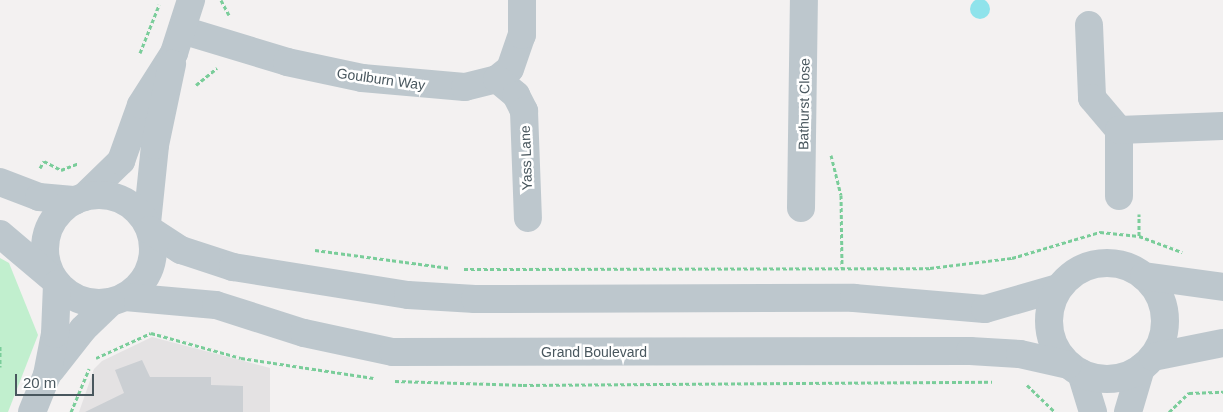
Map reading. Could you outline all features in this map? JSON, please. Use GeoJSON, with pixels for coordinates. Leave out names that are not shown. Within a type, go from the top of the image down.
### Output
{"type":"FeatureCollection","features":[{"type":"Feature","properties":{"kind":"street"},"geometry":{"type":"LineString","coordinates":[[47,375],[83,329],[118,299],[138,287],[150,268],[153,245],[148,227],[155,145],[178,41],[191,0]]}},
{"type":"Feature","properties":{"kind":"street"},"geometry":{"type":"LineString","coordinates":[[497,79],[510,69],[518,54],[522,0]]}},
{"type":"Feature","properties":{"kind":"street","name":"Bathurst Close"},"geometry":{"type":"LineString","coordinates":[[801,208],[804,0]]}},
{"type":"Feature","properties":{"kind":"street"},"geometry":{"type":"LineString","coordinates":[[1089,25],[1092,98],[1119,130],[1129,202]]}},
{"type":"Feature","properties":{"kind":"street"},"geometry":{"type":"LineString","coordinates":[[32,412],[47,375],[55,334],[54,281],[45,261],[47,234],[61,210],[80,198],[121,162],[141,105],[178,41]]}},
{"type":"Feature","properties":{"kind":"street","name":"Goulburn Way"},"geometry":{"type":"LineString","coordinates":[[178,41],[222,42],[287,62],[362,78],[443,87],[497,79]]}},
{"type":"Feature","properties":{"kind":"street","name":"Yass Lane"},"geometry":{"type":"LineString","coordinates":[[497,79],[516,95],[524,111],[528,218]]}},
{"type":"Feature","properties":{"kind":"street"},"geometry":{"type":"LineString","coordinates":[[1119,130],[1223,126]]}},
{"type":"Feature","properties":{"kind":"street"},"geometry":{"type":"LineString","coordinates":[[0,182],[39,197],[120,199],[148,227],[181,250],[233,267],[331,286],[417,296],[854,298],[985,308],[1058,288],[1089,265],[1128,266],[1144,276],[1164,305],[1162,341],[1147,363],[1128,412]]}},
{"type":"Feature","properties":{"kind":"street"},"geometry":{"type":"LineString","coordinates":[[0,234],[54,281],[82,301],[118,299]]}},
{"type":"Feature","properties":{"kind":"street"},"geometry":{"type":"LineString","coordinates":[[1144,276],[1223,287]]}},
{"type":"Feature","properties":{"kind":"street"},"geometry":{"type":"LineString","coordinates":[[1058,288],[1048,320],[1054,344],[1074,369],[1093,412]]}},
{"type":"Feature","properties":{"kind":"street","name":"Grand Boulevard"},"geometry":{"type":"LineString","coordinates":[[118,299],[216,305],[304,333],[393,352],[970,351],[1020,354],[1074,369]]}},
{"type":"Feature","properties":{"kind":"street"},"geometry":{"type":"LineString","coordinates":[[1074,369],[1112,379],[1147,363],[1223,342]]}},
{"type":"Feature","properties":{"kind":"path"},"geometry":{"type":"LineString","coordinates":[[193,89],[216,71],[222,42],[231,16],[221,0]]}},
{"type":"Feature","properties":{"kind":"path"},"geometry":{"type":"LineString","coordinates":[[830,147],[841,195],[842,268]]}},
{"type":"Feature","properties":{"kind":"path"},"geometry":{"type":"LineString","coordinates":[[44,161],[62,170],[97,152],[121,162]]}},
{"type":"Feature","properties":{"kind":"path"},"geometry":{"type":"LineString","coordinates":[[1129,202],[1139,236]]}},
{"type":"Feature","properties":{"kind":"path"},"geometry":{"type":"LineString","coordinates":[[312,250],[458,269],[842,268],[973,265],[1100,232],[1139,236],[1190,254]]}},
{"type":"Feature","properties":{"kind":"path"},"geometry":{"type":"LineString","coordinates":[[0,346],[0,367]]}},
{"type":"Feature","properties":{"kind":"path"},"geometry":{"type":"LineString","coordinates":[[1169,412],[1189,392],[1223,392]]}},
{"type":"Feature","properties":{"kind":"shaded area"},"geometry":{"type":"Polygon","coordinates":[[[152,337],[270,368],[270,412],[79,412],[94,369],[102,361],[152,337]]]}},
{"type":"Feature","properties":{"kind":"green space"},"geometry":{"type":"Polygon","coordinates":[[[0,258],[9,263],[38,335],[8,412],[0,412],[0,258]]]}},
{"type":"Feature","properties":{"kind":"water"},"geometry":{"type":"Polygon","coordinates":[[[980,-1],[987,2],[990,9],[987,16],[980,19],[973,16],[970,9],[973,2],[980,-1]]]}},
{"type":"Feature","properties":{"kind":"building"},"geometry":{"type":"Polygon","coordinates":[[[142,360],[150,377],[211,377],[211,385],[243,386],[243,412],[85,412],[124,393],[115,370],[142,360]]]}}]}
